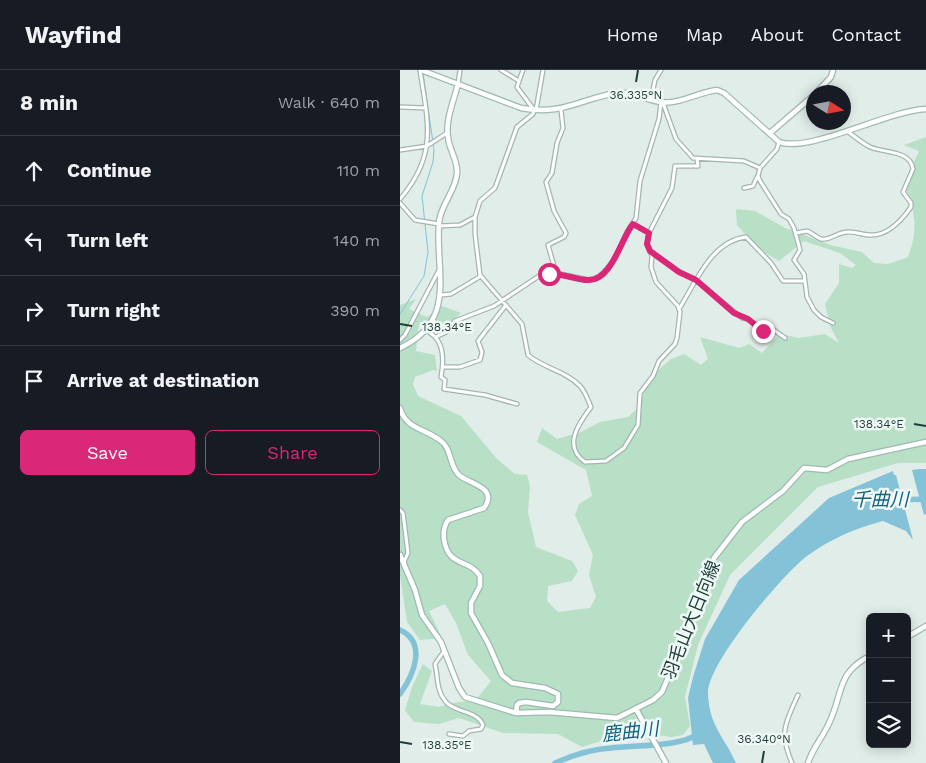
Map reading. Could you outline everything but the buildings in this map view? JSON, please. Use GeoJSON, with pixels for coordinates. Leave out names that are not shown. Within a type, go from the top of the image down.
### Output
{"type":"FeatureCollection","features":[{"type":"Feature","properties":{"kind":"main road"},"geometry":{"type":"LineString","coordinates":[[421,70],[535,110],[561,110],[618,93],[633,94],[662,102],[720,91],[779,142],[801,143],[847,130]]}},
{"type":"Feature","properties":{"kind":"main road"},"geometry":{"type":"LineString","coordinates":[[824,85],[831,77],[833,70]]}},
{"type":"Feature","properties":{"kind":"main road"},"geometry":{"type":"LineString","coordinates":[[400,348],[419,337],[432,319],[441,295],[439,225],[442,209],[457,176],[457,163],[447,133],[458,84]]}},
{"type":"Feature","properties":{"kind":"main road"},"geometry":{"type":"LineString","coordinates":[[770,133],[806,103]]}},
{"type":"Feature","properties":{"kind":"main road"},"geometry":{"type":"LineString","coordinates":[[851,129],[904,111],[926,109]]}},
{"type":"Feature","properties":{"kind":"main road"},"geometry":{"type":"LineString","coordinates":[[400,408],[406,422],[443,442],[458,474],[482,486],[487,492],[488,501],[484,508],[448,520],[444,536],[447,550],[453,559],[473,568],[480,576],[480,586],[471,603],[471,613],[488,643],[503,677],[507,682],[546,688],[558,694],[558,702],[553,706],[522,702],[517,706],[516,713]]}},
{"type":"Feature","properties":{"kind":"main road","name":"羽毛山大日向線"},"geometry":{"type":"LineString","coordinates":[[400,555],[422,615],[444,651],[459,688],[465,697],[516,713],[549,712],[617,718],[636,710],[658,696],[664,687],[698,606],[702,586],[709,575],[714,558],[750,515],[777,496],[804,468],[827,470],[848,459],[926,442]]}},
{"type":"Feature","properties":{"kind":"main road"},"geometry":{"type":"LineString","coordinates":[[911,635],[926,626]]}},
{"type":"Feature","properties":{"kind":"main road"},"geometry":{"type":"LineString","coordinates":[[808,763],[812,751],[832,719],[840,689],[847,674],[861,660],[866,658]]}},
{"type":"Feature","properties":{"kind":"main road"},"geometry":{"type":"LineString","coordinates":[[636,710],[666,763]]}},
{"type":"Feature","properties":{"kind":"street"},"geometry":{"type":"LineString","coordinates":[[400,199],[418,175],[426,159],[426,108],[421,70]]}},
{"type":"Feature","properties":{"kind":"street"},"geometry":{"type":"LineString","coordinates":[[458,84],[460,70]]}},
{"type":"Feature","properties":{"kind":"street"},"geometry":{"type":"LineString","coordinates":[[502,70],[519,81]]}},
{"type":"Feature","properties":{"kind":"street"},"geometry":{"type":"LineString","coordinates":[[523,70],[517,87],[535,110]]}},
{"type":"Feature","properties":{"kind":"street"},"geometry":{"type":"LineString","coordinates":[[543,70],[535,110],[533,114],[517,127],[495,188],[480,200],[475,217],[475,234],[481,276],[524,328],[524,345],[528,356],[539,364],[569,378],[582,390],[591,407],[575,429],[574,441],[581,459],[594,463],[606,461],[617,455],[636,430],[639,420],[640,393],[653,376],[659,361],[675,344],[679,310],[696,280],[718,251],[728,244],[746,237],[771,263],[782,280],[805,281]]}},
{"type":"Feature","properties":{"kind":"street"},"geometry":{"type":"LineString","coordinates":[[651,99],[654,80],[661,70]]}},
{"type":"Feature","properties":{"kind":"street"},"geometry":{"type":"LineString","coordinates":[[662,102],[676,139],[690,157],[744,161],[760,168]]}},
{"type":"Feature","properties":{"kind":"street"},"geometry":{"type":"LineString","coordinates":[[436,337],[446,332],[456,321],[494,306],[534,278],[556,273],[586,280],[597,278],[616,259],[637,214],[640,181],[659,119],[662,102]]}},
{"type":"Feature","properties":{"kind":"street"},"geometry":{"type":"LineString","coordinates":[[400,107],[426,108]]}},
{"type":"Feature","properties":{"kind":"street"},"geometry":{"type":"LineString","coordinates":[[556,273],[548,245],[564,237],[566,234],[554,211],[546,182],[552,172],[557,144],[563,128],[561,110]]}},
{"type":"Feature","properties":{"kind":"street"},"geometry":{"type":"LineString","coordinates":[[796,233],[808,231],[823,239],[846,232],[870,236],[882,234],[897,224],[911,207],[911,203],[903,192],[914,169],[911,162],[904,156],[868,146],[847,130]]}},
{"type":"Feature","properties":{"kind":"street"},"geometry":{"type":"LineString","coordinates":[[400,150],[427,146],[447,133]]}},
{"type":"Feature","properties":{"kind":"street"},"geometry":{"type":"LineString","coordinates":[[744,188],[753,186],[760,168],[777,149],[779,142]]}},
{"type":"Feature","properties":{"kind":"street"},"geometry":{"type":"LineString","coordinates":[[679,310],[676,302],[656,282],[647,244],[649,233],[672,188],[676,166],[698,166],[697,158]]}},
{"type":"Feature","properties":{"kind":"street"},"geometry":{"type":"LineString","coordinates":[[758,176],[781,214],[789,219],[796,233],[800,250],[794,262],[803,272],[807,297],[814,310],[821,317],[833,323]]}},
{"type":"Feature","properties":{"kind":"street"},"geometry":{"type":"LineString","coordinates":[[400,203],[414,220],[439,225],[460,225],[475,217]]}},
{"type":"Feature","properties":{"kind":"street"},"geometry":{"type":"LineString","coordinates":[[633,224],[649,233]]}},
{"type":"Feature","properties":{"kind":"street"},"geometry":{"type":"LineString","coordinates":[[650,251],[679,272],[696,280],[738,315],[748,319],[763,331],[774,330],[785,338]]}},
{"type":"Feature","properties":{"kind":"street"},"geometry":{"type":"LineString","coordinates":[[400,340],[405,335],[418,307],[438,275],[440,257]]}},
{"type":"Feature","properties":{"kind":"street"},"geometry":{"type":"LineString","coordinates":[[441,295],[449,295],[481,276]]}},
{"type":"Feature","properties":{"kind":"street"},"geometry":{"type":"LineString","coordinates":[[443,367],[460,367],[480,360],[482,352],[478,341],[506,305]]}},
{"type":"Feature","properties":{"kind":"street"},"geometry":{"type":"LineString","coordinates":[[432,319],[434,322],[430,334],[436,337],[442,347],[443,367],[441,377],[445,380],[444,389],[517,404]]}},
{"type":"Feature","properties":{"kind":"street"},"geometry":{"type":"LineString","coordinates":[[400,510],[403,513],[408,553],[404,562]]}},
{"type":"Feature","properties":{"kind":"street"},"geometry":{"type":"LineString","coordinates":[[444,651],[435,664],[438,677],[437,682],[444,699],[450,705],[478,718],[483,725],[481,729],[469,731],[463,736],[448,734]]}},
{"type":"Feature","properties":{"kind":"street"},"geometry":{"type":"LineString","coordinates":[[792,763],[784,740],[787,722],[798,695]]}},
{"type":"Feature","properties":{"kind":"green space"},"geometry":{"type":"Polygon","coordinates":[[[926,137],[926,463],[898,463],[818,487],[730,575],[698,645],[685,697],[690,726],[683,735],[671,737],[643,733],[632,738],[604,740],[582,747],[558,734],[503,733],[459,718],[439,724],[414,722],[405,710],[412,687],[423,664],[432,671],[420,704],[439,707],[452,703],[476,700],[491,681],[468,655],[456,623],[445,604],[429,611],[442,638],[420,640],[407,622],[400,575],[400,305],[416,299],[409,309],[427,317],[442,306],[461,313],[447,326],[419,325],[416,351],[435,355],[437,371],[433,370],[415,377],[413,384],[418,396],[461,416],[497,459],[515,474],[527,475],[530,486],[528,512],[536,547],[572,561],[578,571],[572,581],[548,586],[547,601],[558,612],[590,608],[596,597],[589,575],[593,555],[575,515],[579,504],[592,496],[586,470],[537,442],[542,428],[557,439],[581,432],[600,422],[628,417],[640,406],[647,380],[671,359],[684,354],[701,365],[708,359],[700,337],[739,348],[749,344],[762,353],[780,334],[799,338],[825,334],[839,343],[831,328],[825,304],[839,283],[839,264],[852,268],[856,265],[840,253],[804,241],[779,261],[757,248],[737,225],[736,209],[755,211],[787,229],[798,230],[804,235],[830,245],[862,252],[874,263],[888,264],[908,257],[914,237],[914,220],[911,203],[904,184],[919,151],[904,145],[926,137]]]}},
{"type":"Feature","properties":{"kind":"water"},"geometry":{"type":"Polygon","coordinates":[[[926,469],[926,514],[924,515],[912,470],[926,469]]]}},
{"type":"Feature","properties":{"kind":"water","name":"千曲川"},"geometry":{"type":"Polygon","coordinates":[[[893,471],[894,475],[896,475],[913,540],[906,531],[883,521],[872,524],[825,544],[807,556],[781,581],[732,642],[711,680],[708,693],[711,714],[736,763],[713,763],[704,744],[693,745],[688,698],[705,639],[739,580],[829,498],[893,471]]]}},
{"type":"Feature","properties":{"kind":"waterway"},"geometry":{"type":"LineString","coordinates":[[400,314],[424,276],[428,252],[422,196],[433,162],[434,150],[423,73]]}},
{"type":"Feature","properties":{"kind":"waterway","name":"千曲川"},"geometry":{"type":"LineString","coordinates":[[897,500],[926,499]]}},
{"type":"Feature","properties":{"kind":"waterway","name":"鹿曲川"},"geometry":{"type":"LineString","coordinates":[[400,630],[409,636],[414,643],[416,651],[413,669],[400,694]]}},
{"type":"Feature","properties":{"kind":"waterway","name":"鹿曲川"},"geometry":{"type":"LineString","coordinates":[[555,763],[589,751],[669,743],[698,734]]}},
{"type":"Feature","properties":{"kind":"route"},"geometry":{"type":"LineString","coordinates":[[549,274],[556,273],[594,280],[616,259],[627,232],[633,224],[649,233],[647,244],[650,251],[679,272],[686,273],[696,280],[734,313],[748,319],[763,331]]}}]}
